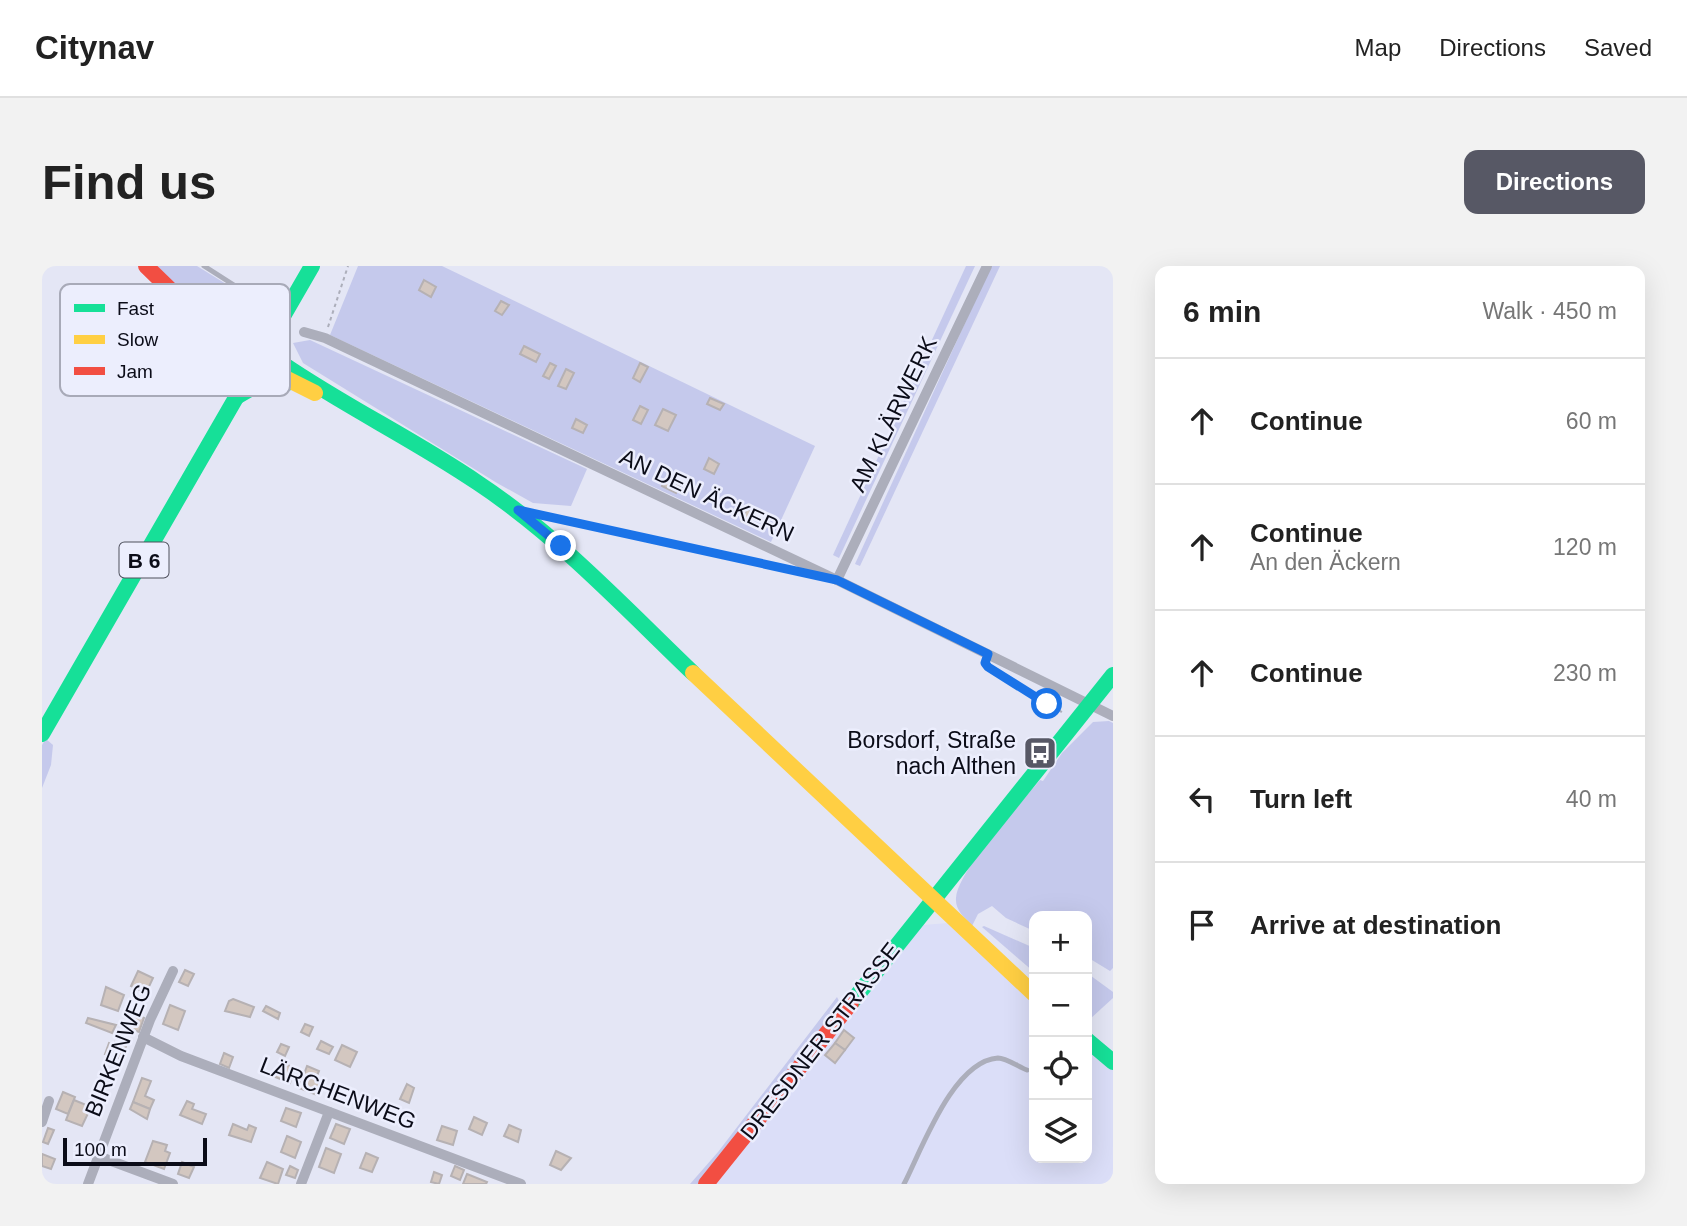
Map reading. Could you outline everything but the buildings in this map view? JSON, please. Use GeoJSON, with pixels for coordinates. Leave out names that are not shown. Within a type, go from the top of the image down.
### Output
{"type":"FeatureCollection","features":[{"type":"Feature","properties":{"kind":"main road"},"geometry":{"type":"LineString","coordinates":[[146,266],[164,284]]}},
{"type":"Feature","properties":{"kind":"main road","name":"B 6"},"geometry":{"type":"LineString","coordinates":[[290,304],[312,266]]}},
{"type":"Feature","properties":{"kind":"main road"},"geometry":{"type":"LineString","coordinates":[[290,374],[477,482],[540,528],[1029,989]]}},
{"type":"Feature","properties":{"kind":"main road"},"geometry":{"type":"LineString","coordinates":[[290,384],[334,399]]}},
{"type":"Feature","properties":{"kind":"main road","name":"B 6"},"geometry":{"type":"LineString","coordinates":[[42,734],[236,397]]}},
{"type":"Feature","properties":{"kind":"main road","name":"DRESDNER STRASSE"},"geometry":{"type":"LineString","coordinates":[[706,1184],[1113,675]]}},
{"type":"Feature","properties":{"kind":"main road"},"geometry":{"type":"LineString","coordinates":[[1092,1039],[1113,1062]]}},
{"type":"Feature","properties":{"kind":"street","name":"AM KLÄRWERK"},"geometry":{"type":"LineString","coordinates":[[837,580],[987,266]]}},
{"type":"Feature","properties":{"kind":"street","name":"AN DEN ÄCKERN"},"geometry":{"type":"LineString","coordinates":[[304,332],[325,338],[837,580],[1113,716]]}},
{"type":"Feature","properties":{"kind":"street","name":"BIRKENWEG"},"geometry":{"type":"LineString","coordinates":[[88,1184],[143,1037],[173,971]]}},
{"type":"Feature","properties":{"kind":"street","name":"LÄRCHENWEG"},"geometry":{"type":"LineString","coordinates":[[143,1037],[181,1056],[521,1184]]}},
{"type":"Feature","properties":{"kind":"street"},"geometry":{"type":"LineString","coordinates":[[42,1122],[49,1101]]}},
{"type":"Feature","properties":{"kind":"street"},"geometry":{"type":"LineString","coordinates":[[301,1184],[329,1112]]}},
{"type":"Feature","properties":{"kind":"street"},"geometry":{"type":"LineString","coordinates":[[98,1156],[173,1184]]}},
{"type":"Feature","properties":{"kind":"lane"},"geometry":{"type":"LineString","coordinates":[[204,266],[232,284]]}},
{"type":"Feature","properties":{"kind":"lane"},"geometry":{"type":"LineString","coordinates":[[904,1184],[963,1075],[984,1062],[1000,1058],[1027,1070]]}},
{"type":"Feature","properties":{"kind":"path"},"geometry":{"type":"LineString","coordinates":[[325,338],[348,266]]}},
{"type":"Feature","properties":{"kind":"path"},"geometry":{"type":"LineString","coordinates":[[545,516],[797,571]]}},
{"type":"Feature","properties":{"kind":"path"},"geometry":{"type":"LineString","coordinates":[[988,654],[985,663],[988,667],[1047,704],[1056,706],[1064,715]]}},
{"type":"Feature","properties":{"kind":"shaded area"},"geometry":{"type":"Polygon","coordinates":[[[157,266],[197,266],[226,284],[175,284],[157,266]]]}},
{"type":"Feature","properties":{"kind":"shaded area"},"geometry":{"type":"Polygon","coordinates":[[[358,266],[442,266],[815,446],[771,542],[330,335],[358,266]]]}},
{"type":"Feature","properties":{"kind":"shaded area"},"geometry":{"type":"Polygon","coordinates":[[[966,266],[975,266],[839,558],[833,555],[966,266]]]}},
{"type":"Feature","properties":{"kind":"shaded area"},"geometry":{"type":"Polygon","coordinates":[[[991,266],[1000,266],[860,566],[855,564],[991,266]]]}},
{"type":"Feature","properties":{"kind":"shaded area"},"geometry":{"type":"Polygon","coordinates":[[[310,340],[587,469],[571,506],[533,503],[303,363],[293,343],[310,340]]]}},
{"type":"Feature","properties":{"kind":"shaded area"},"geometry":{"type":"Polygon","coordinates":[[[1093,722],[1113,723],[1113,968],[1110,971],[1092,960],[1092,911],[1029,911],[1029,929],[1006,918],[992,906],[978,914],[972,926],[956,902],[959,886],[978,854],[1040,780],[1043,781],[1062,753],[1093,722]]]}},
{"type":"Feature","properties":{"kind":"shaded area"},"geometry":{"type":"Polygon","coordinates":[[[46,739],[53,745],[51,765],[42,788],[42,745],[46,739]]]}},
{"type":"Feature","properties":{"kind":"shaded area"},"geometry":{"type":"Polygon","coordinates":[[[948,923],[1029,996],[1029,1163],[1092,1163],[1092,1052],[1113,1070],[1113,1184],[715,1184],[923,925],[948,923]]]}},
{"type":"Feature","properties":{"kind":"shaded area"},"geometry":{"type":"Polygon","coordinates":[[[982,927],[1029,946],[1029,968],[982,927]]]}},
{"type":"Feature","properties":{"kind":"shaded area"},"geometry":{"type":"Polygon","coordinates":[[[1092,977],[1113,992],[1113,998],[1092,1017],[1092,977]]]}},
{"type":"Feature","properties":{"kind":"shaded area"},"geometry":{"type":"Polygon","coordinates":[[[837,997],[841,1005],[699,1184],[690,1184],[718,1152],[837,997]]]}},
{"type":"Feature","properties":{"kind":"traffic: fast"},"geometry":{"type":"LineString","coordinates":[[290,304],[312,266]]}},
{"type":"Feature","properties":{"kind":"traffic: fast"},"geometry":{"type":"LineString","coordinates":[[290,369],[454,467],[507,504],[590,573],[693,673]]}},
{"type":"Feature","properties":{"kind":"traffic: fast"},"geometry":{"type":"LineString","coordinates":[[42,734],[237,396]]}},
{"type":"Feature","properties":{"kind":"traffic: fast"},"geometry":{"type":"LineString","coordinates":[[851,1003],[1113,675]]}},
{"type":"Feature","properties":{"kind":"traffic: fast"},"geometry":{"type":"LineString","coordinates":[[1092,1044],[1113,1062]]}},
{"type":"Feature","properties":{"kind":"traffic: slow"},"geometry":{"type":"LineString","coordinates":[[290,380],[315,393]]}},
{"type":"Feature","properties":{"kind":"traffic: slow"},"geometry":{"type":"LineString","coordinates":[[693,673],[1029,989]]}},
{"type":"Feature","properties":{"kind":"traffic: jam"},"geometry":{"type":"LineString","coordinates":[[146,266],[164,284]]}},
{"type":"Feature","properties":{"kind":"traffic: jam"},"geometry":{"type":"LineString","coordinates":[[706,1184],[851,1003]]}},
{"type":"Feature","properties":{"kind":"place","name":"Borsdorf, Straße nach Althen"},"geometry":{"type":"Point","coordinates":[1040,753]}},
{"type":"Feature","properties":{"kind":"route"},"geometry":{"type":"LineString","coordinates":[[561,546],[518,510],[837,580],[988,654],[985,663],[988,667],[1047,704]]}}]}
